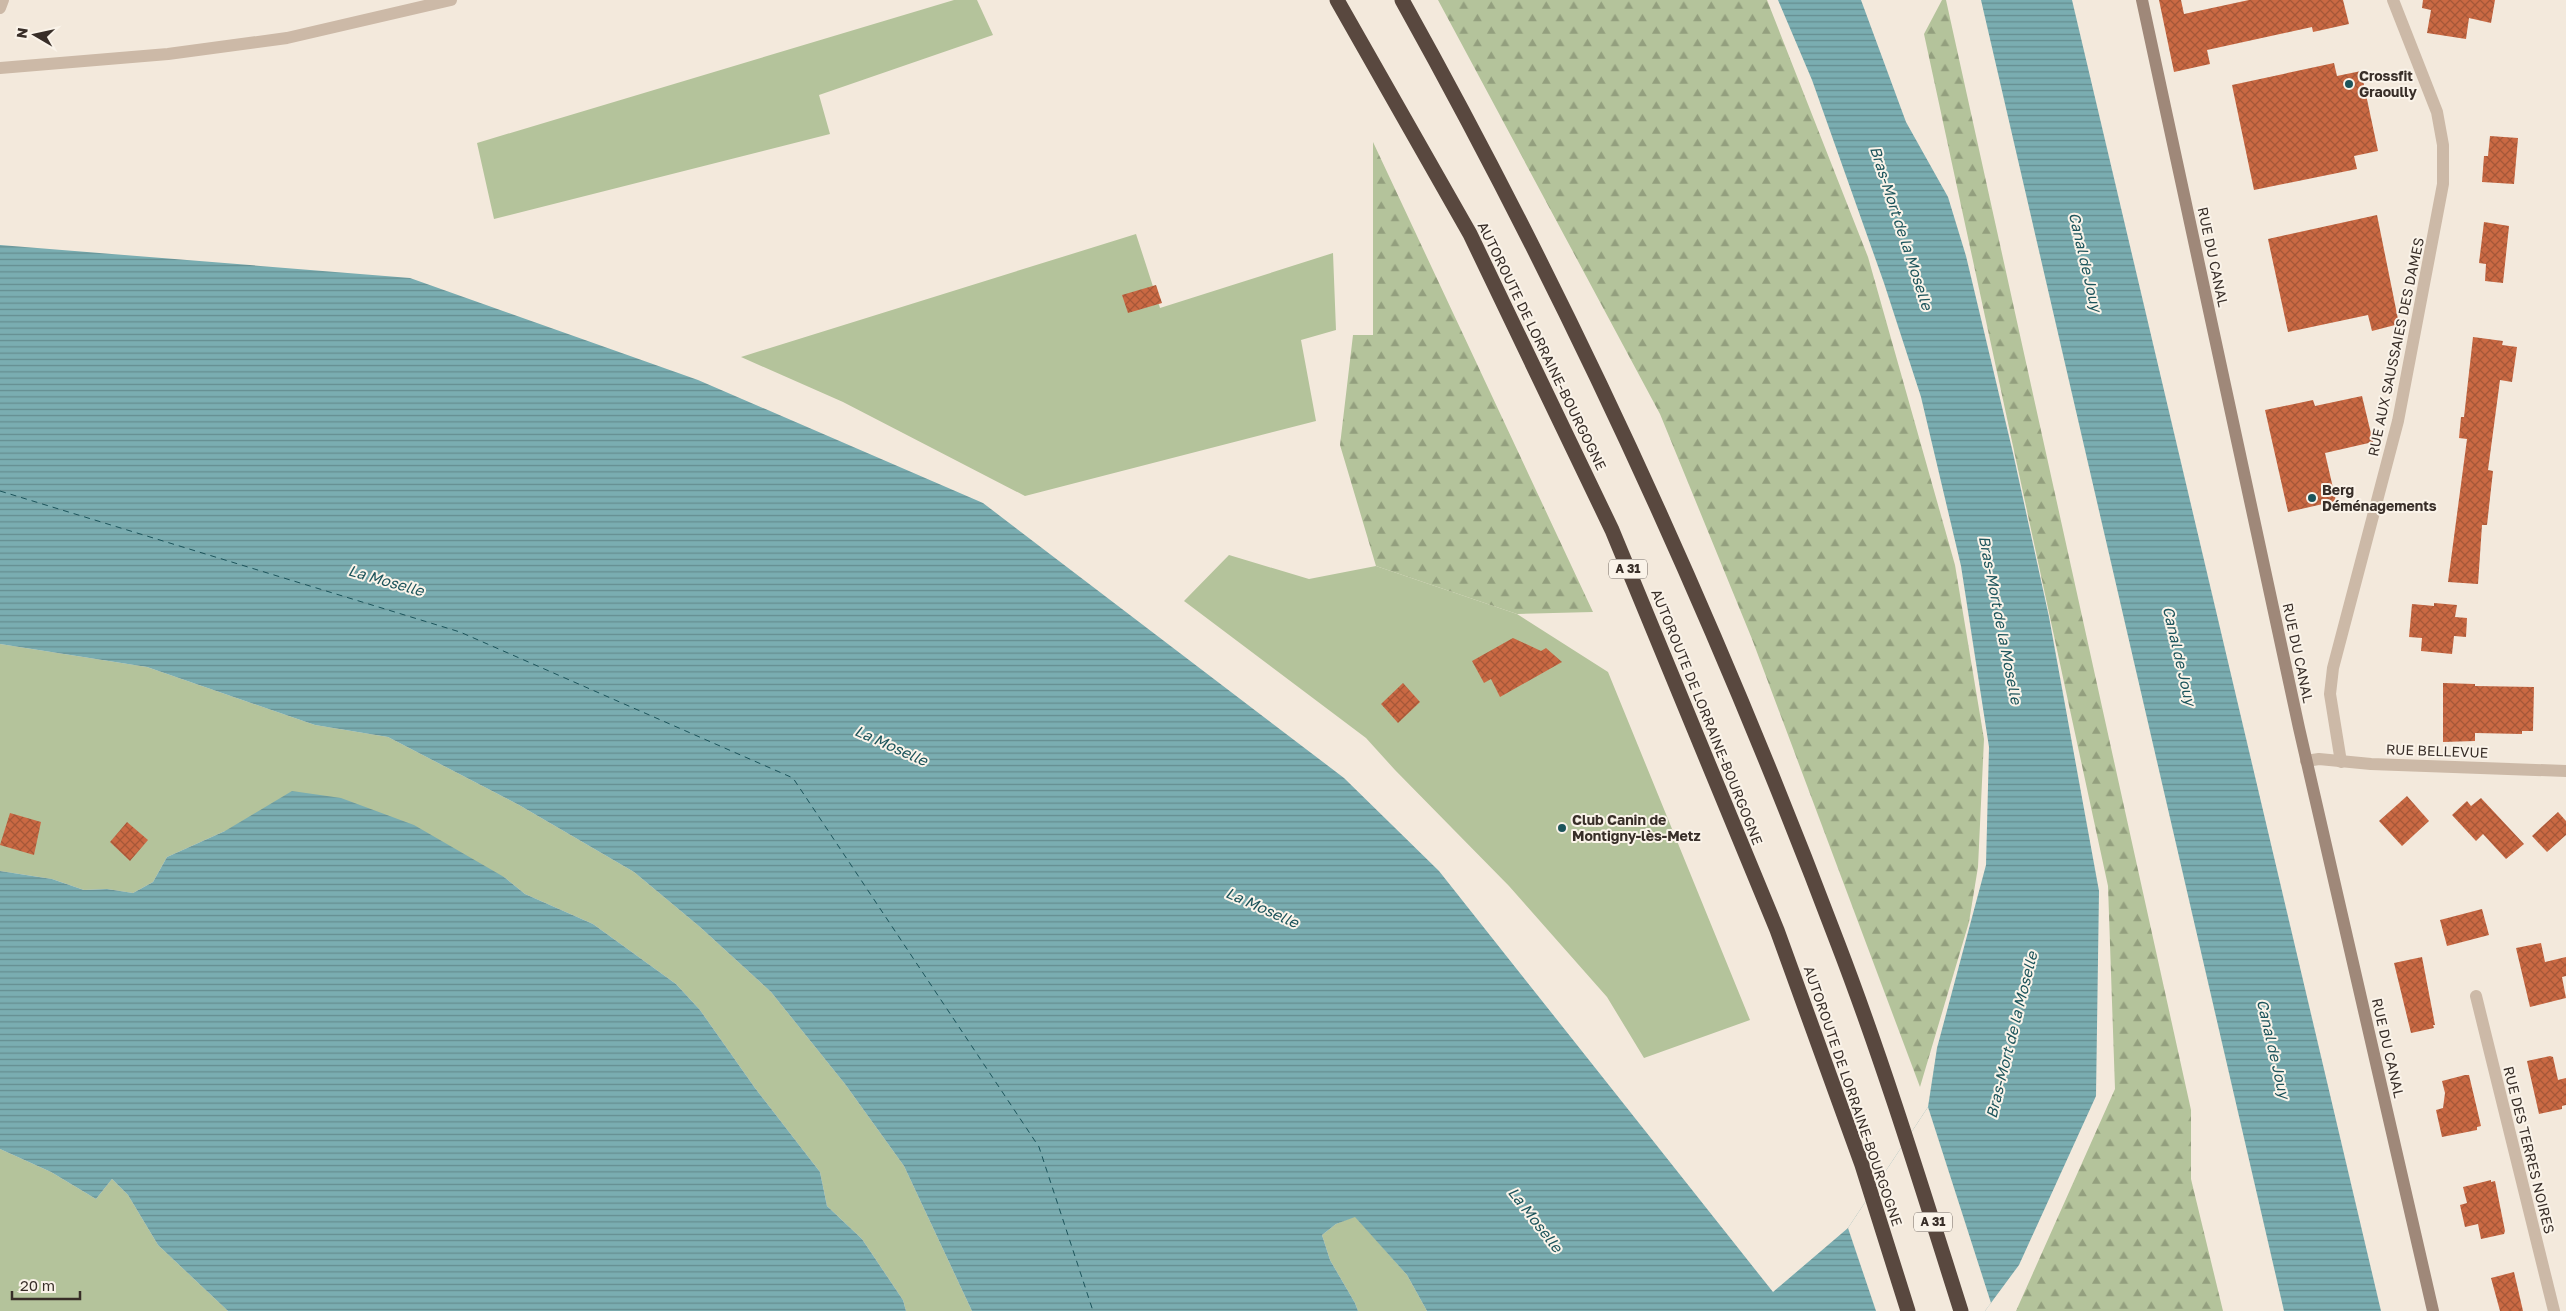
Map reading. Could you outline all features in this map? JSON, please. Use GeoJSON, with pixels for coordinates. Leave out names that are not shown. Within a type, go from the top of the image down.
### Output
{"type":"FeatureCollection","features":[{"type":"Feature","properties":{"kind":"highway","name":"AUTOROUTE DE LORRAINE-BOURGOGNE"},"geometry":{"type":"LineString","coordinates":[[1337,0],[1470,234],[1612,530],[1777,930],[1862,1165],[1908,1311]]}},
{"type":"Feature","properties":{"kind":"highway","name":"A 31"},"geometry":{"type":"LineString","coordinates":[[1402,0],[1481,144],[1575,329],[1656,503],[1760,744],[1839,947],[1904,1132],[1961,1311]]}},
{"type":"Feature","properties":{"kind":"street"},"geometry":{"type":"LineString","coordinates":[[0,8],[3,0]]}},
{"type":"Feature","properties":{"kind":"street"},"geometry":{"type":"LineString","coordinates":[[0,68],[168,54],[287,38],[451,0]]}},
{"type":"Feature","properties":{"kind":"street","name":"RUE DU CANAL"},"geometry":{"type":"LineString","coordinates":[[2142,0],[2306,761],[2433,1311]]}},
{"type":"Feature","properties":{"kind":"street","name":"RUE AUX SAUSSAIES DES DAMES"},"geometry":{"type":"LineString","coordinates":[[2341,762],[2330,694],[2333,668],[2398,421],[2443,184],[2443,145],[2437,112],[2393,0]]}},
{"type":"Feature","properties":{"kind":"street","name":"RUE BELLEVUE"},"geometry":{"type":"LineString","coordinates":[[2306,761],[2319,759],[2341,762],[2566,771]]}},
{"type":"Feature","properties":{"kind":"street","name":"RUE DES TERRES NOIRES"},"geometry":{"type":"LineString","coordinates":[[2476,996],[2554,1311]]}},
{"type":"Feature","properties":{"kind":"green space"},"geometry":{"type":"Polygon","coordinates":[[[954,0],[977,0],[993,35],[819,95],[830,134],[494,219],[477,143],[954,0]]]}},
{"type":"Feature","properties":{"kind":"green space"},"geometry":{"type":"Polygon","coordinates":[[[1438,0],[1767,0],[1868,257],[1955,565],[1984,739],[1978,867],[1969,922],[1920,1087],[1752,639],[1660,414],[1438,0]]]}},
{"type":"Feature","properties":{"kind":"green space"},"geometry":{"type":"Polygon","coordinates":[[[1942,0],[1946,0],[2191,1110],[2191,1179],[2223,1311],[2016,1311],[2115,1089],[2108,886],[1924,34],[1942,0]]]}},
{"type":"Feature","properties":{"kind":"green space"},"geometry":{"type":"Polygon","coordinates":[[[1373,142],[1593,612],[1517,614],[1376,566],[1340,445],[1353,335],[1373,335],[1373,142]]]}},
{"type":"Feature","properties":{"kind":"green space"},"geometry":{"type":"Polygon","coordinates":[[[1136,234],[1160,308],[1333,253],[1336,330],[1301,340],[1316,421],[1025,496],[843,402],[741,357],[1136,234]]]}},
{"type":"Feature","properties":{"kind":"green space","name":"Club Canin de Montigny-lès-Metz"},"geometry":{"type":"Polygon","coordinates":[[[1229,555],[1309,579],[1376,566],[1517,614],[1608,672],[1750,1020],[1644,1058],[1607,997],[1509,886],[1366,738],[1184,601],[1229,555]]]}},
{"type":"Feature","properties":{"kind":"green space"},"geometry":{"type":"Polygon","coordinates":[[[0,644],[147,667],[315,725],[388,737],[519,805],[634,872],[700,927],[771,992],[845,1084],[904,1166],[972,1311],[906,1311],[903,1300],[862,1239],[827,1206],[820,1172],[755,1088],[700,1010],[676,984],[593,924],[525,894],[504,877],[225,831],[167,857],[153,882],[133,893],[107,889],[84,890],[52,879],[0,871],[0,644]]]}},
{"type":"Feature","properties":{"kind":"green space"},"geometry":{"type":"Polygon","coordinates":[[[0,1149],[51,1172],[96,1199],[112,1179],[128,1195],[158,1245],[228,1311],[0,1311],[0,1149]]]}},
{"type":"Feature","properties":{"kind":"green space"},"geometry":{"type":"Polygon","coordinates":[[[1355,1216],[1407,1275],[1427,1311],[1358,1311],[1330,1260],[1322,1235],[1336,1224],[1355,1216]]]}},
{"type":"Feature","properties":{"kind":"water"},"geometry":{"type":"Polygon","coordinates":[[[1778,0],[1861,0],[1906,122],[1948,197],[1966,256],[2013,453],[2049,617],[2099,891],[2096,1096],[2019,1265],[1985,1311],[1427,1311],[1407,1275],[1355,1217],[1336,1224],[1322,1235],[1330,1260],[1358,1311],[972,1311],[904,1166],[845,1084],[771,992],[700,927],[634,872],[519,805],[388,737],[315,725],[147,667],[0,644],[0,245],[410,278],[698,380],[983,503],[1344,778],[1439,871],[1773,1292],[1848,1228],[1928,1107],[1937,1048],[1986,865],[1989,747],[1961,566],[1921,397],[1884,283],[1812,80],[1778,0]]]}},
{"type":"Feature","properties":{"kind":"water","name":"Canal de Jouy"},"geometry":{"type":"Polygon","coordinates":[[[1981,0],[2072,0],[2381,1311],[2284,1311],[1981,0]]]}},
{"type":"Feature","properties":{"kind":"water"},"geometry":{"type":"Polygon","coordinates":[[[292,791],[341,798],[414,825],[504,877],[525,894],[593,924],[676,984],[700,1010],[755,1088],[820,1172],[827,1206],[862,1239],[903,1300],[906,1311],[228,1311],[158,1245],[128,1195],[112,1179],[96,1199],[51,1172],[0,1149],[0,871],[52,879],[84,890],[107,889],[133,893],[153,882],[167,857],[225,831],[292,791]]]}},
{"type":"Feature","properties":{"kind":"pier"},"geometry":{"type":"Polygon","coordinates":[[[1928,1107],[1991,1303],[1985,1311],[1876,1311],[1848,1228],[1928,1107]]]}},
{"type":"Feature","properties":{"kind":"building"},"geometry":{"type":"Polygon","coordinates":[[[2159,0],[2181,0],[2184,14],[2249,0],[2343,0],[2349,24],[2313,32],[2312,27],[2207,50],[2210,64],[2174,72],[2159,0]]]}},
{"type":"Feature","properties":{"kind":"building"},"geometry":{"type":"Polygon","coordinates":[[[2423,0],[2495,0],[2491,23],[2469,18],[2466,39],[2427,33],[2431,10],[2422,8],[2423,0]]]}},
{"type":"Feature","properties":{"kind":"building"},"geometry":{"type":"Polygon","coordinates":[[[2334,63],[2337,76],[2361,71],[2378,151],[2354,156],[2357,169],[2254,190],[2232,85],[2334,63]]]}},
{"type":"Feature","properties":{"kind":"building"},"geometry":{"type":"Polygon","coordinates":[[[2490,136],[2518,138],[2514,184],[2482,182],[2484,156],[2488,156],[2490,136]]]}},
{"type":"Feature","properties":{"kind":"building"},"geometry":{"type":"Polygon","coordinates":[[[2377,215],[2399,324],[2372,331],[2368,315],[2288,332],[2268,239],[2377,215]]]}},
{"type":"Feature","properties":{"kind":"building"},"geometry":{"type":"Polygon","coordinates":[[[2484,222],[2509,226],[2503,283],[2485,281],[2486,264],[2479,263],[2484,222]]]}},
{"type":"Feature","properties":{"kind":"building"},"geometry":{"type":"Polygon","coordinates":[[[1156,285],[1162,303],[1128,313],[1122,295],[1156,285]]]}},
{"type":"Feature","properties":{"kind":"building"},"geometry":{"type":"Polygon","coordinates":[[[2473,337],[2503,341],[2502,345],[2517,347],[2512,382],[2500,380],[2488,470],[2493,471],[2487,525],[2482,525],[2478,584],[2448,582],[2467,439],[2459,438],[2461,417],[2464,417],[2473,337]]]}},
{"type":"Feature","properties":{"kind":"building"},"geometry":{"type":"Polygon","coordinates":[[[2362,396],[2373,442],[2325,453],[2336,501],[2288,512],[2265,410],[2313,400],[2315,406],[2362,396]]]}},
{"type":"Feature","properties":{"kind":"building"},"geometry":{"type":"Polygon","coordinates":[[[2434,603],[2457,605],[2455,617],[2467,618],[2466,637],[2454,636],[2452,654],[2421,651],[2422,638],[2409,637],[2412,604],[2434,606],[2434,603]]]}},
{"type":"Feature","properties":{"kind":"building"},"geometry":{"type":"Polygon","coordinates":[[[1513,638],[1541,651],[1546,648],[1562,662],[1500,697],[1491,679],[1484,683],[1472,661],[1513,638]]]}},
{"type":"Feature","properties":{"kind":"building"},"geometry":{"type":"Polygon","coordinates":[[[1403,683],[1420,702],[1398,723],[1381,704],[1403,683]]]}},
{"type":"Feature","properties":{"kind":"building"},"geometry":{"type":"Polygon","coordinates":[[[2443,683],[2475,684],[2475,686],[2534,687],[2533,731],[2522,731],[2522,734],[2475,733],[2475,741],[2443,742],[2443,683]]]}},
{"type":"Feature","properties":{"kind":"building"},"geometry":{"type":"Polygon","coordinates":[[[2407,796],[2429,821],[2402,846],[2379,821],[2407,796]]]}},
{"type":"Feature","properties":{"kind":"building"},"geometry":{"type":"Polygon","coordinates":[[[2481,798],[2524,844],[2506,859],[2483,834],[2476,841],[2452,815],[2467,801],[2471,806],[2481,798]]]}},
{"type":"Feature","properties":{"kind":"building"},"geometry":{"type":"Polygon","coordinates":[[[2558,812],[2566,821],[2566,835],[2547,852],[2532,836],[2558,812]]]}},
{"type":"Feature","properties":{"kind":"building"},"geometry":{"type":"Polygon","coordinates":[[[10,813],[41,822],[34,855],[0,845],[10,813]]]}},
{"type":"Feature","properties":{"kind":"building"},"geometry":{"type":"Polygon","coordinates":[[[127,822],[148,840],[130,861],[110,842],[127,822]]]}},
{"type":"Feature","properties":{"kind":"building"},"geometry":{"type":"Polygon","coordinates":[[[2482,909],[2489,935],[2447,946],[2440,920],[2482,909]]]}},
{"type":"Feature","properties":{"kind":"building"},"geometry":{"type":"Polygon","coordinates":[[[2541,943],[2545,962],[2566,957],[2566,976],[2562,977],[2566,998],[2530,1007],[2516,948],[2541,943]]]}},
{"type":"Feature","properties":{"kind":"building"},"geometry":{"type":"Polygon","coordinates":[[[2422,957],[2435,1025],[2433,1025],[2434,1028],[2411,1033],[2394,963],[2422,957]]]}},
{"type":"Feature","properties":{"kind":"building"},"geometry":{"type":"Polygon","coordinates":[[[2553,1057],[2558,1080],[2566,1078],[2566,1105],[2562,1106],[2562,1109],[2539,1114],[2527,1061],[2553,1057]]]}},
{"type":"Feature","properties":{"kind":"building"},"geometry":{"type":"Polygon","coordinates":[[[2469,1075],[2481,1126],[2477,1127],[2477,1130],[2442,1137],[2436,1110],[2443,1108],[2445,1093],[2442,1081],[2469,1075]]]}},
{"type":"Feature","properties":{"kind":"building"},"geometry":{"type":"Polygon","coordinates":[[[2491,1180],[2491,1182],[2495,1181],[2505,1231],[2504,1234],[2481,1239],[2478,1224],[2465,1227],[2460,1205],[2467,1203],[2463,1187],[2491,1180]]]}},
{"type":"Feature","properties":{"kind":"building"},"geometry":{"type":"Polygon","coordinates":[[[2514,1272],[2523,1311],[2500,1311],[2491,1278],[2514,1272]]]}},
{"type":"Feature","properties":{"kind":"ferry route"},"geometry":{"type":"LineString","coordinates":[[0,491],[460,632],[793,778],[1039,1147],[1093,1311]]}},
{"type":"Feature","properties":{"kind":"place","name":"Crossfit Graoully"},"geometry":{"type":"Point","coordinates":[2349,84]}},
{"type":"Feature","properties":{"kind":"place","name":"Berg Déménagements"},"geometry":{"type":"Point","coordinates":[2312,498]}},
{"type":"Feature","properties":{"kind":"place","name":"Club Canin de Montigny-lès-Metz"},"geometry":{"type":"Point","coordinates":[1562,828]}},
{"type":"Feature","properties":{"kind":"water label","name":"Bras-Mort de la Moselle"},"geometry":{"type":"Point","coordinates":[1901,228]}},
{"type":"Feature","properties":{"kind":"water label","name":"La Moselle"},"geometry":{"type":"Point","coordinates":[386,581]}},
{"type":"Feature","properties":{"kind":"water label","name":"Bras-Mort de la Moselle"},"geometry":{"type":"Point","coordinates":[2000,620]}},
{"type":"Feature","properties":{"kind":"water label","name":"La Moselle"},"geometry":{"type":"Point","coordinates":[891,746]}},
{"type":"Feature","properties":{"kind":"water label","name":"La Moselle"},"geometry":{"type":"Point","coordinates":[1262,908]}},
{"type":"Feature","properties":{"kind":"water label","name":"Bras-Mort de la Moselle"},"geometry":{"type":"Point","coordinates":[2012,1035]}},
{"type":"Feature","properties":{"kind":"water label","name":"La Moselle"},"geometry":{"type":"Point","coordinates":[1535,1220]}}]}
